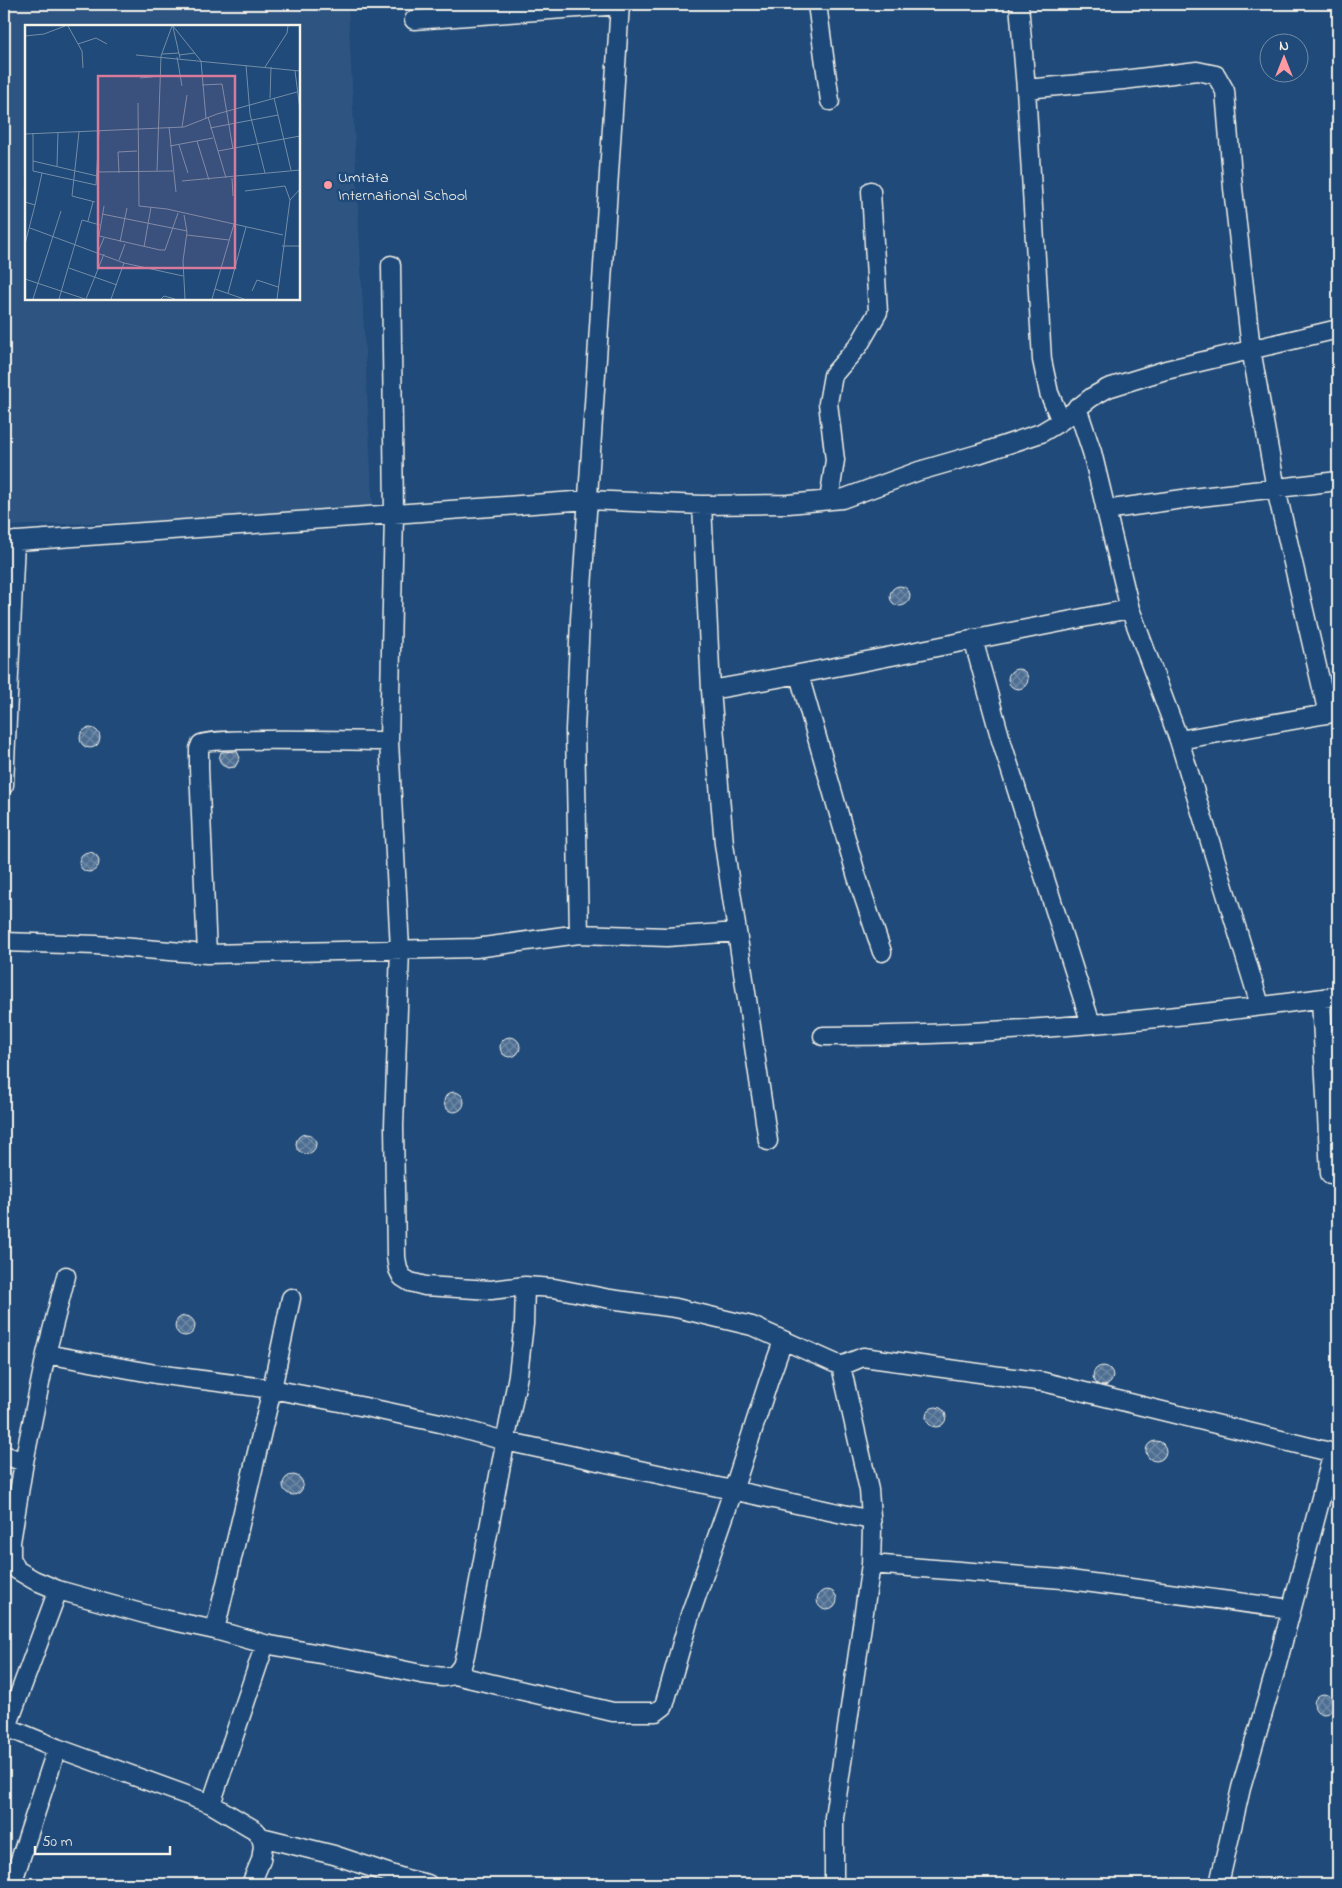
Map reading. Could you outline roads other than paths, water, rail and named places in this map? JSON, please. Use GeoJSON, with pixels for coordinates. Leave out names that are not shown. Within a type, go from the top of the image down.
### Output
{"type":"FeatureCollection","features":[{"type":"Feature","properties":{"kind":"street"},"geometry":{"type":"LineString","coordinates":[[817,4],[830,101]]}},
{"type":"Feature","properties":{"kind":"street"},"geometry":{"type":"LineString","coordinates":[[1019,4],[1026,89],[1042,360],[1049,393],[1061,421]]}},
{"type":"Feature","properties":{"kind":"street"},"geometry":{"type":"LineString","coordinates":[[414,20],[620,5],[582,573],[575,730],[579,934]]}},
{"type":"Feature","properties":{"kind":"street"},"geometry":{"type":"LineString","coordinates":[[1026,89],[1197,71],[1216,75],[1225,91],[1232,188],[1251,349],[1276,489],[1333,713],[1179,740]]}},
{"type":"Feature","properties":{"kind":"street"},"geometry":{"type":"LineString","coordinates":[[828,500],[835,460],[828,403],[833,375],[859,344],[878,312],[871,191]]}},
{"type":"Feature","properties":{"kind":"street"},"geometry":{"type":"LineString","coordinates":[[390,265],[394,515],[389,741],[400,948],[394,1126],[396,1257],[398,1269],[402,1277],[410,1282],[425,1286],[491,1290],[525,1286],[554,1288],[610,1299],[676,1308],[752,1326],[841,1366],[863,1357],[1044,1382],[1335,1453],[1241,1788],[1219,1884]]}},
{"type":"Feature","properties":{"kind":"street"},"geometry":{"type":"LineString","coordinates":[[4,785],[10,542],[588,500],[702,505],[788,504],[842,498],[919,471],[1041,433],[1061,421],[1077,407],[1108,388],[1166,370],[1338,329]]}},
{"type":"Feature","properties":{"kind":"street"},"geometry":{"type":"LineString","coordinates":[[1077,407],[1092,452],[1130,609],[1179,740],[1260,1005]]}},
{"type":"Feature","properties":{"kind":"street"},"geometry":{"type":"LineString","coordinates":[[1105,510],[1338,481]]}},
{"type":"Feature","properties":{"kind":"street"},"geometry":{"type":"LineString","coordinates":[[702,505],[711,690],[724,844],[768,1141]]}},
{"type":"Feature","properties":{"kind":"street"},"geometry":{"type":"LineString","coordinates":[[711,690],[799,675],[1130,609]]}},
{"type":"Feature","properties":{"kind":"street"},"geometry":{"type":"LineString","coordinates":[[973,639],[1001,740],[1091,1024]]}},
{"type":"Feature","properties":{"kind":"street"},"geometry":{"type":"LineString","coordinates":[[799,675],[854,868],[882,952]]}},
{"type":"Feature","properties":{"kind":"street"},"geometry":{"type":"LineString","coordinates":[[207,954],[199,768],[199,749],[202,744],[209,741],[256,740],[389,741]]}},
{"type":"Feature","properties":{"kind":"street"},"geometry":{"type":"LineString","coordinates":[[4,942],[96,945],[207,954],[400,948],[476,948],[579,934],[667,938],[737,932]]}},
{"type":"Feature","properties":{"kind":"street"},"geometry":{"type":"LineString","coordinates":[[823,1036],[887,1036],[1091,1024],[1338,996]]}},
{"type":"Feature","properties":{"kind":"street"},"geometry":{"type":"LineString","coordinates":[[1320,999],[1330,1174]]}},
{"type":"Feature","properties":{"kind":"street"},"geometry":{"type":"LineString","coordinates":[[66,1276],[46,1354],[24,1462],[11,1542],[11,1558],[17,1570],[34,1580],[58,1590],[158,1618],[214,1630],[265,1644],[368,1662],[421,1674],[443,1677],[455,1675],[613,1712],[656,1712],[664,1706],[690,1615],[783,1341]]}},
{"type":"Feature","properties":{"kind":"street"},"geometry":{"type":"LineString","coordinates":[[455,1675],[462,1666],[465,1655],[518,1375],[524,1324],[525,1286]]}},
{"type":"Feature","properties":{"kind":"street"},"geometry":{"type":"LineString","coordinates":[[214,1630],[272,1389],[291,1298]]}},
{"type":"Feature","properties":{"kind":"street"},"geometry":{"type":"LineString","coordinates":[[46,1354],[156,1374],[272,1389],[440,1423],[505,1441],[871,1520]]}},
{"type":"Feature","properties":{"kind":"street"},"geometry":{"type":"LineString","coordinates":[[834,1884],[834,1817],[871,1564],[870,1490],[841,1366]]}},
{"type":"Feature","properties":{"kind":"street"},"geometry":{"type":"LineString","coordinates":[[4,1455],[24,1462]]}},
{"type":"Feature","properties":{"kind":"street"},"geometry":{"type":"LineString","coordinates":[[871,1564],[1062,1579],[1291,1609]]}},
{"type":"Feature","properties":{"kind":"street"},"geometry":{"type":"LineString","coordinates":[[58,1590],[6,1726],[57,1748],[211,1804],[256,1830],[261,1836],[263,1846],[261,1860],[251,1884]]}},
{"type":"Feature","properties":{"kind":"street"},"geometry":{"type":"LineString","coordinates":[[211,1804],[265,1644]]}},
{"type":"Feature","properties":{"kind":"street"},"geometry":{"type":"LineString","coordinates":[[12,1884],[57,1748]]}},
{"type":"Feature","properties":{"kind":"street"},"geometry":{"type":"LineString","coordinates":[[261,1836],[334,1855],[406,1879],[428,1884]]}},
{"type":"Feature","properties":{"kind":"place","name":"Umtata International School"},"geometry":{"type":"Point","coordinates":[328,185]}}]}
